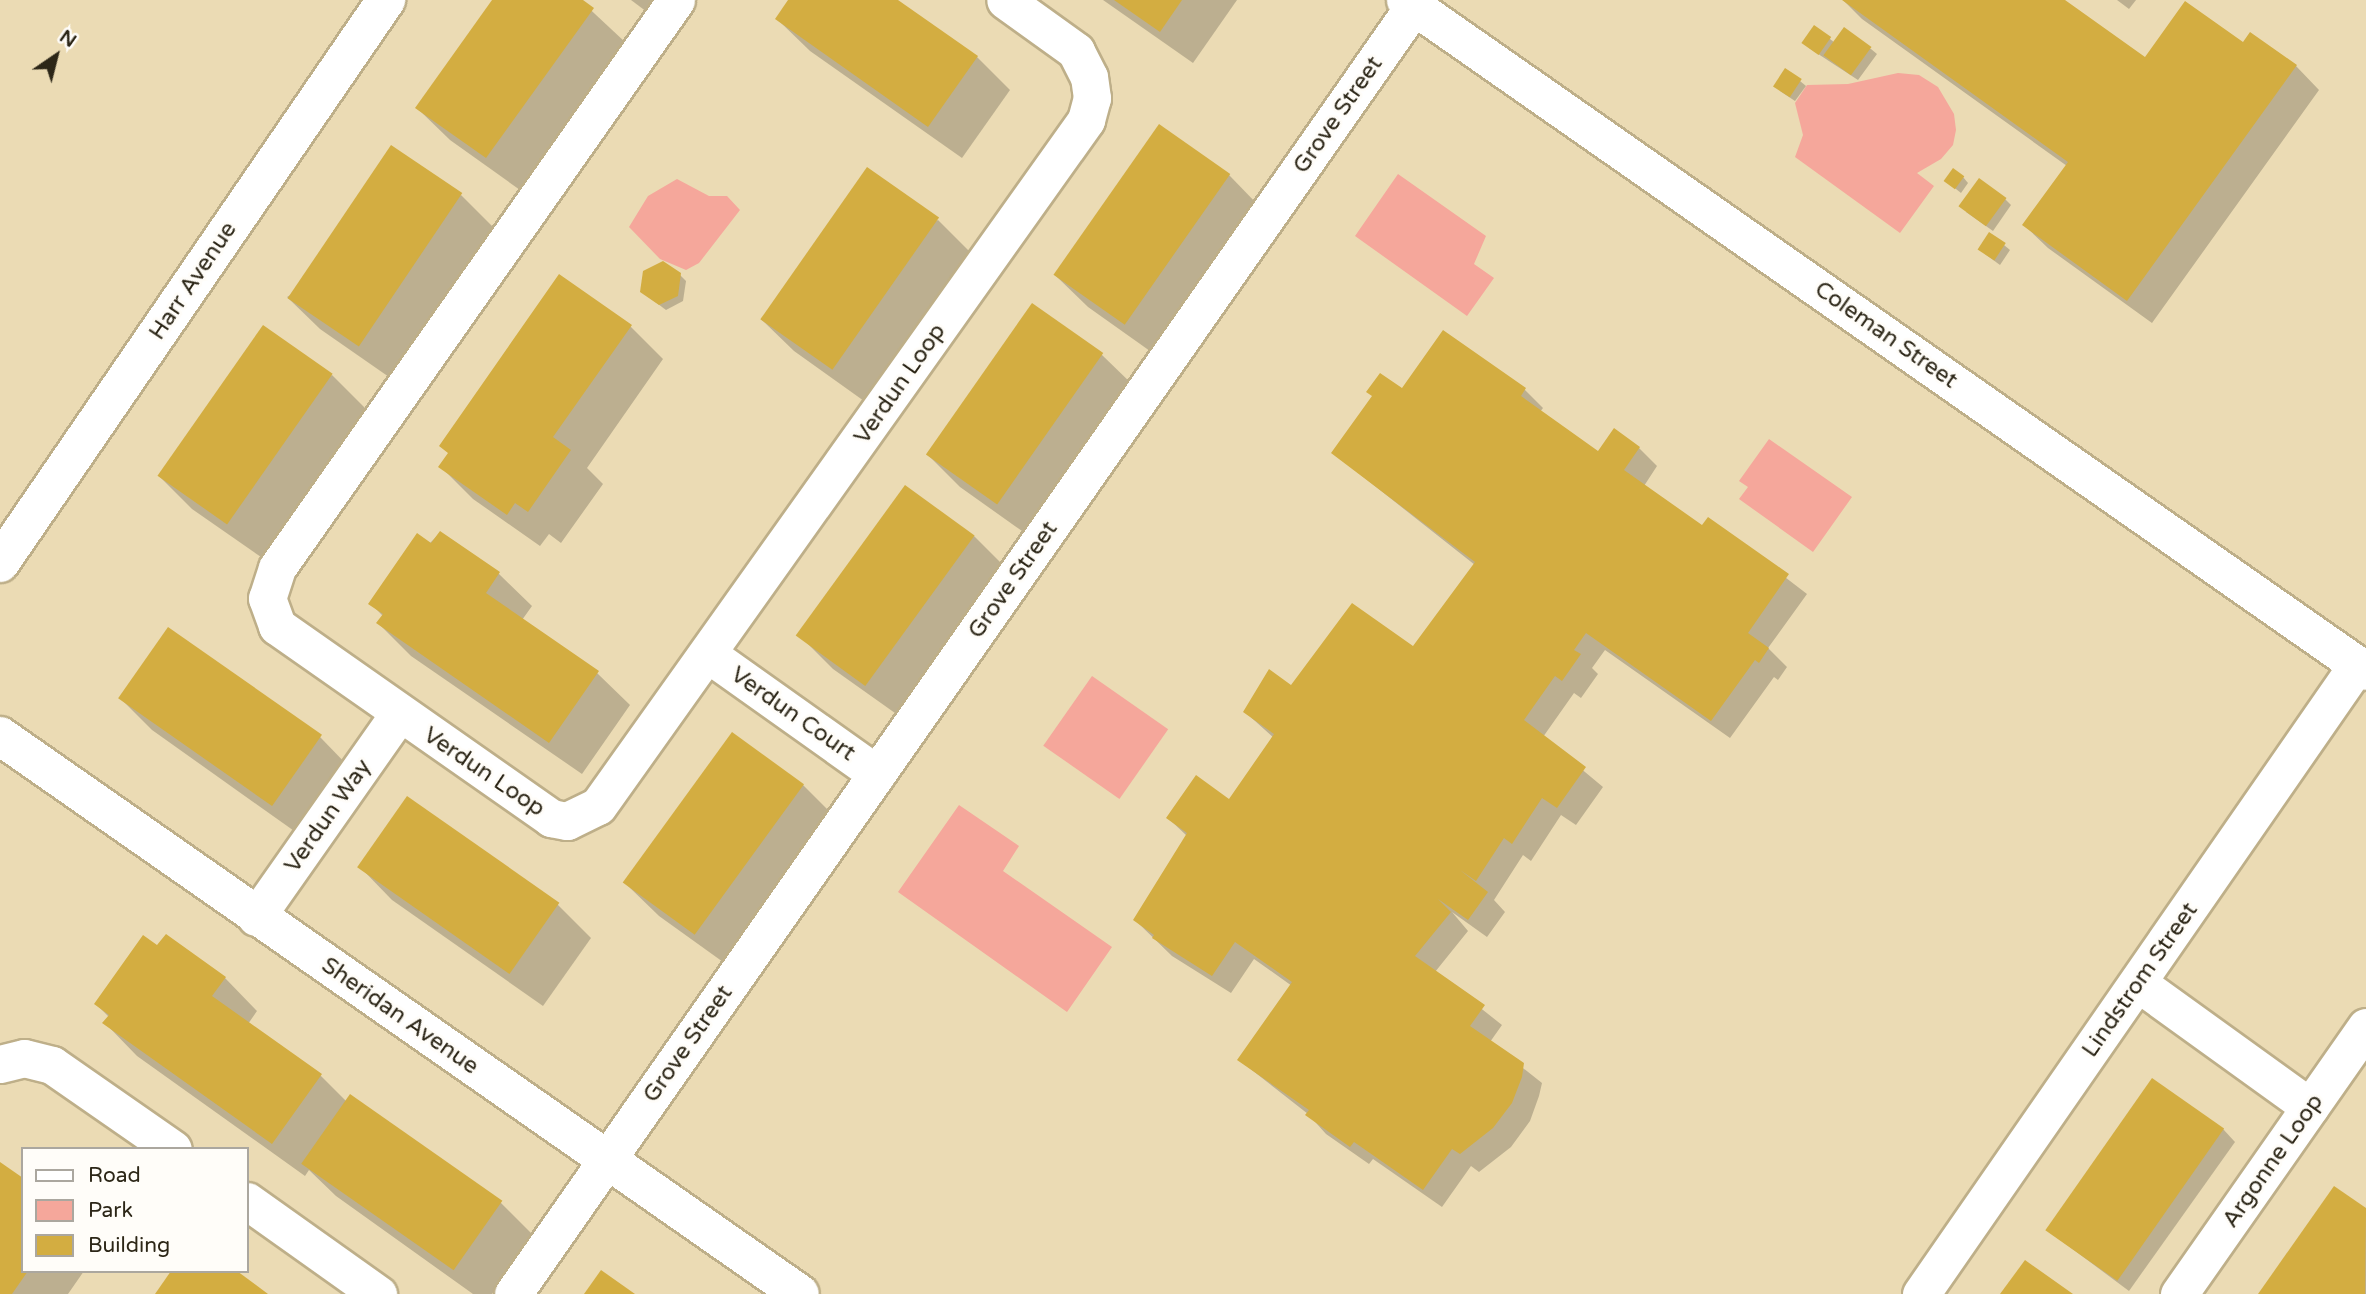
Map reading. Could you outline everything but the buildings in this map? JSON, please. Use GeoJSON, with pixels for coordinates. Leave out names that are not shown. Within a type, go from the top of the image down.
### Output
{"type":"FeatureCollection","features":[{"type":"Feature","properties":{"kind":"street","name":"Harr Avenue"},"geometry":{"type":"LineString","coordinates":[[0,563],[386,0]]}},
{"type":"Feature","properties":{"kind":"street","name":"Verdun Loop"},"geometry":{"type":"LineString","coordinates":[[676,0],[271,579],[267,598],[277,626],[398,715],[551,818],[567,821],[598,806],[1086,120],[1092,98],[1089,77],[1076,51],[1005,0]]}},
{"type":"Feature","properties":{"kind":"street","name":"Coleman Street"},"geometry":{"type":"LineString","coordinates":[[1412,2],[2362,668]]}},
{"type":"Feature","properties":{"kind":"street","name":"Grove Street"},"geometry":{"type":"LineString","coordinates":[[513,1294],[1412,2]]}},
{"type":"Feature","properties":{"kind":"street","name":"Verdun Court"},"geometry":{"type":"LineString","coordinates":[[708,654],[877,774]]}},
{"type":"Feature","properties":{"kind":"street","name":"Lindstrom Street"},"geometry":{"type":"LineString","coordinates":[[1921,1294],[2362,668]]}},
{"type":"Feature","properties":{"kind":"street","name":"Verdun Way"},"geometry":{"type":"LineString","coordinates":[[256,917],[398,715]]}},
{"type":"Feature","properties":{"kind":"street","name":"Sheridan Avenue"},"geometry":{"type":"LineString","coordinates":[[0,736],[800,1294]]}},
{"type":"Feature","properties":{"kind":"street"},"geometry":{"type":"LineString","coordinates":[[2138,983],[2310,1107]]}},
{"type":"Feature","properties":{"kind":"street","name":"Argonne Loop"},"geometry":{"type":"LineString","coordinates":[[2179,1294],[2366,1027]]}},
{"type":"Feature","properties":{"kind":"street"},"geometry":{"type":"LineString","coordinates":[[0,1064],[24,1058],[52,1065],[170,1147]]}},
{"type":"Feature","properties":{"kind":"street"},"geometry":{"type":"LineString","coordinates":[[248,1202],[378,1294]]}},
{"type":"Feature","properties":{"kind":"green space"},"geometry":{"type":"Polygon","coordinates":[[[1898,73],[1919,75],[1938,87],[1954,114],[1956,130],[1953,145],[1941,159],[1917,173],[1934,186],[1900,233],[1795,157],[1803,135],[1795,103],[1807,85],[1848,84],[1898,73]]]}},
{"type":"Feature","properties":{"kind":"green space"},"geometry":{"type":"Polygon","coordinates":[[[1398,174],[1486,236],[1474,264],[1494,278],[1467,316],[1355,236],[1398,174]]]}},
{"type":"Feature","properties":{"kind":"green space"},"geometry":{"type":"Polygon","coordinates":[[[677,179],[709,196],[727,196],[740,210],[699,263],[686,270],[660,259],[629,227],[648,196],[677,179]]]}},
{"type":"Feature","properties":{"kind":"green space"},"geometry":{"type":"Polygon","coordinates":[[[1769,439],[1852,497],[1813,552],[1739,499],[1748,487],[1739,481],[1769,439]]]}},
{"type":"Feature","properties":{"kind":"green space"},"geometry":{"type":"Polygon","coordinates":[[[1092,676],[1168,729],[1119,799],[1043,746],[1092,676]]]}},
{"type":"Feature","properties":{"kind":"green space"},"geometry":{"type":"Polygon","coordinates":[[[959,805],[1019,846],[1003,871],[1112,947],[1067,1012],[898,892],[959,805]]]}}]}
